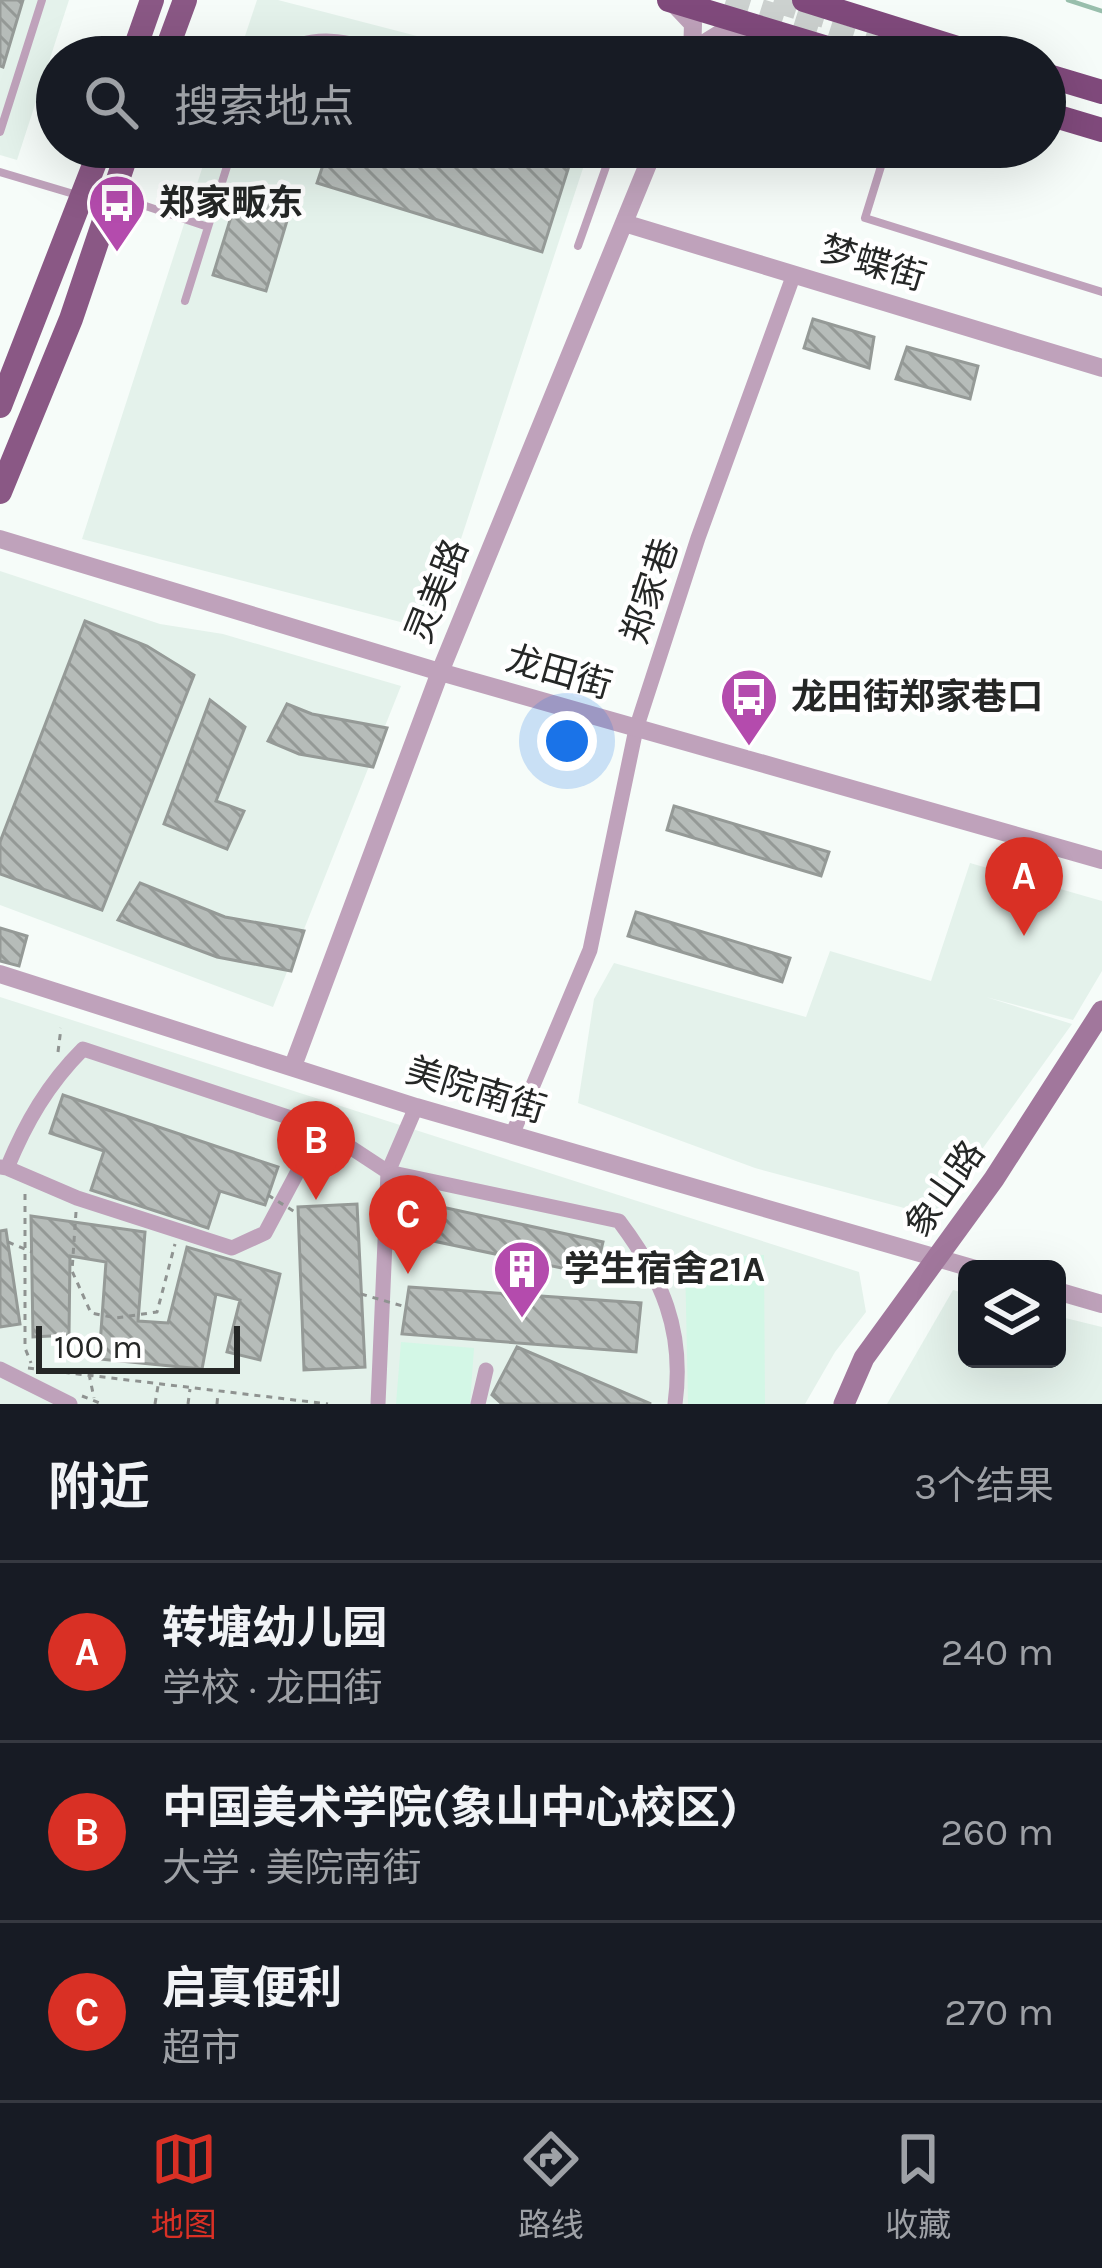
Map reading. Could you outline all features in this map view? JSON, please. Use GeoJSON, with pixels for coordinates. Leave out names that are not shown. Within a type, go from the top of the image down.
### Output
{"type":"FeatureCollection","features":[{"type":"Feature","properties":{"kind":"highway"},"geometry":{"type":"LineString","coordinates":[[667,0],[785,36]]}},
{"type":"Feature","properties":{"kind":"highway"},"geometry":{"type":"LineString","coordinates":[[804,0],[919,36]]}},
{"type":"Feature","properties":{"kind":"highway"},"geometry":{"type":"LineString","coordinates":[[1066,81],[1102,92]]}},
{"type":"Feature","properties":{"kind":"highway"},"geometry":{"type":"LineString","coordinates":[[1066,119],[1102,130]]}},
{"type":"Feature","properties":{"kind":"main road"},"geometry":{"type":"LineString","coordinates":[[139,36],[152,0]]}},
{"type":"Feature","properties":{"kind":"main road"},"geometry":{"type":"LineString","coordinates":[[172,36],[185,0]]}},
{"type":"Feature","properties":{"kind":"main road"},"geometry":{"type":"LineString","coordinates":[[0,406],[94,168]]}},
{"type":"Feature","properties":{"kind":"main road"},"geometry":{"type":"LineString","coordinates":[[0,492],[70,319],[122,168]]}},
{"type":"Feature","properties":{"kind":"main road","name":"象山路"},"geometry":{"type":"LineString","coordinates":[[844,1404],[864,1358],[937,1259],[1102,1011]]}},
{"type":"Feature","properties":{"kind":"street"},"geometry":{"type":"LineString","coordinates":[[667,0],[684,9],[693,24],[693,36]]}},
{"type":"Feature","properties":{"kind":"street"},"geometry":{"type":"LineString","coordinates":[[717,36],[729,28],[757,28]]}},
{"type":"Feature","properties":{"kind":"street","name":"灵美路"},"geometry":{"type":"LineString","coordinates":[[293,1066],[440,672],[646,168]]}},
{"type":"Feature","properties":{"kind":"street","name":"梦蝶街"},"geometry":{"type":"LineString","coordinates":[[624,223],[1102,368]]}},
{"type":"Feature","properties":{"kind":"street","name":"郑家巷"},"geometry":{"type":"LineString","coordinates":[[512,1135],[590,950],[636,729],[794,274]]}},
{"type":"Feature","properties":{"kind":"street","name":"龙田街"},"geometry":{"type":"LineString","coordinates":[[0,539],[440,672],[1102,860]]}},
{"type":"Feature","properties":{"kind":"street","name":"美院南街"},"geometry":{"type":"LineString","coordinates":[[0,974],[416,1107],[958,1265]]}},
{"type":"Feature","properties":{"kind":"street"},"geometry":{"type":"LineString","coordinates":[[321,1128],[265,1232],[232,1248],[77,1198],[3,1168],[29,1115],[82,1048],[321,1128],[388,1172],[619,1221],[656,1271],[680,1363],[675,1404]]}},
{"type":"Feature","properties":{"kind":"street"},"geometry":{"type":"LineString","coordinates":[[378,1404],[388,1172],[416,1107]]}},
{"type":"Feature","properties":{"kind":"street"},"geometry":{"type":"LineString","coordinates":[[1066,1294],[1102,1304]]}},
{"type":"Feature","properties":{"kind":"street"},"geometry":{"type":"LineString","coordinates":[[0,1369],[70,1404]]}},
{"type":"Feature","properties":{"kind":"street"},"geometry":{"type":"LineString","coordinates":[[478,1404],[486,1370]]}},
{"type":"Feature","properties":{"kind":"lane"},"geometry":{"type":"LineString","coordinates":[[0,132],[42,0]]}},
{"type":"Feature","properties":{"kind":"lane"},"geometry":{"type":"LineString","coordinates":[[185,302],[226,168]]}},
{"type":"Feature","properties":{"kind":"lane"},"geometry":{"type":"LineString","coordinates":[[578,246],[606,168]]}},
{"type":"Feature","properties":{"kind":"lane"},"geometry":{"type":"LineString","coordinates":[[880,168],[865,218],[1102,292]]}},
{"type":"Feature","properties":{"kind":"lane"},"geometry":{"type":"LineString","coordinates":[[0,172],[84,197]]}},
{"type":"Feature","properties":{"kind":"lane"},"geometry":{"type":"LineString","coordinates":[[112,195],[208,227]]}},
{"type":"Feature","properties":{"kind":"path"},"geometry":{"type":"LineString","coordinates":[[55,1077],[61,1028]]}},
{"type":"Feature","properties":{"kind":"path"},"geometry":{"type":"LineString","coordinates":[[25,1175],[25,1348],[32,1365]]}},
{"type":"Feature","properties":{"kind":"path"},"geometry":{"type":"LineString","coordinates":[[268,1195],[298,1214]]}},
{"type":"Feature","properties":{"kind":"path"},"geometry":{"type":"LineString","coordinates":[[77,1198],[72,1271],[91,1313],[116,1318],[157,1312],[178,1231]]}},
{"type":"Feature","properties":{"kind":"path"},"geometry":{"type":"LineString","coordinates":[[8,1243],[32,1252]]}},
{"type":"Feature","properties":{"kind":"path"},"geometry":{"type":"LineString","coordinates":[[362,1294],[406,1307]]}},
{"type":"Feature","properties":{"kind":"path"},"geometry":{"type":"LineString","coordinates":[[18,1377],[32,1365],[327,1404]]}},
{"type":"Feature","properties":{"kind":"path"},"geometry":{"type":"LineString","coordinates":[[88,1372],[96,1390],[93,1400]]}},
{"type":"Feature","properties":{"kind":"path"},"geometry":{"type":"LineString","coordinates":[[155,1404],[158,1385]]}},
{"type":"Feature","properties":{"kind":"path"},"geometry":{"type":"LineString","coordinates":[[188,1404],[190,1387]]}},
{"type":"Feature","properties":{"kind":"path"},"geometry":{"type":"LineString","coordinates":[[217,1404],[219,1390]]}},
{"type":"Feature","properties":{"kind":"path"},"geometry":{"type":"LineString","coordinates":[[249,1404],[251,1393]]}},
{"type":"Feature","properties":{"kind":"shaded area"},"geometry":{"type":"Polygon","coordinates":[[[0,0],[69,0],[57,36],[36,36],[36,102],[17,160],[0,155],[0,0]]]}},
{"type":"Feature","properties":{"kind":"shaded area"},"geometry":{"type":"Polygon","coordinates":[[[257,0],[278,0],[417,36],[245,36],[257,0]]]}},
{"type":"Feature","properties":{"kind":"shaded area"},"geometry":{"type":"Polygon","coordinates":[[[202,168],[583,168],[431,630],[82,539],[202,168]]]}},
{"type":"Feature","properties":{"kind":"shaded area"},"geometry":{"type":"Polygon","coordinates":[[[0,571],[160,624],[223,634],[401,686],[273,1007],[0,905],[0,571]]]}},
{"type":"Feature","properties":{"kind":"shaded area"},"geometry":{"type":"Polygon","coordinates":[[[970,863],[1102,901],[1102,971],[1073,1020],[986,997],[1072,1024],[934,1216],[755,1168],[578,1103],[594,999],[614,963],[806,1017],[830,951],[931,981],[970,863]]]}},
{"type":"Feature","properties":{"kind":"shaded area"},"geometry":{"type":"Polygon","coordinates":[[[0,997],[859,1272],[866,1312],[835,1352],[805,1404],[0,1404],[0,997]]]}},
{"type":"Feature","properties":{"kind":"shaded area"},"geometry":{"type":"Polygon","coordinates":[[[953,1290],[958,1291],[958,1368],[1066,1368],[1066,1318],[1102,1327],[1102,1404],[887,1404],[953,1290]]]}},
{"type":"Feature","properties":{"kind":"green space"},"geometry":{"type":"Polygon","coordinates":[[[764,1255],[765,1404],[688,1404],[685,1259],[764,1255]]]}},
{"type":"Feature","properties":{"kind":"green space"},"geometry":{"type":"Polygon","coordinates":[[[401,1342],[474,1348],[470,1404],[396,1404],[401,1342]]]}},
{"type":"Feature","properties":{"kind":"building"},"geometry":{"type":"Polygon","coordinates":[[[0,0],[23,0],[3,67],[0,66],[0,0]]]}},
{"type":"Feature","properties":{"kind":"building"},"geometry":{"type":"Polygon","coordinates":[[[322,168],[568,168],[542,252],[317,183],[322,168]]]}},
{"type":"Feature","properties":{"kind":"building"},"geometry":{"type":"Polygon","coordinates":[[[240,188],[292,204],[266,291],[213,275],[240,188]]]}},
{"type":"Feature","properties":{"kind":"building"},"geometry":{"type":"Polygon","coordinates":[[[813,319],[874,337],[869,368],[804,348],[813,319]]]}},
{"type":"Feature","properties":{"kind":"building"},"geometry":{"type":"Polygon","coordinates":[[[907,347],[978,366],[970,399],[896,379],[907,347]]]}},
{"type":"Feature","properties":{"kind":"building"},"geometry":{"type":"Polygon","coordinates":[[[85,621],[147,646],[194,675],[102,910],[0,874],[0,842],[85,621]]]}},
{"type":"Feature","properties":{"kind":"building"},"geometry":{"type":"Polygon","coordinates":[[[210,700],[245,727],[216,801],[244,811],[227,849],[164,824],[210,700]]]}},
{"type":"Feature","properties":{"kind":"building"},"geometry":{"type":"Polygon","coordinates":[[[287,704],[312,714],[387,728],[373,767],[299,754],[268,741],[287,704]]]}},
{"type":"Feature","properties":{"kind":"building"},"geometry":{"type":"Polygon","coordinates":[[[674,806],[829,852],[821,876],[667,830],[674,806]]]}},
{"type":"Feature","properties":{"kind":"building"},"geometry":{"type":"Polygon","coordinates":[[[140,883],[225,917],[304,931],[291,971],[217,957],[118,920],[140,883]]]}},
{"type":"Feature","properties":{"kind":"building"},"geometry":{"type":"Polygon","coordinates":[[[636,912],[790,958],[782,982],[628,936],[636,912]]]}},
{"type":"Feature","properties":{"kind":"building"},"geometry":{"type":"Polygon","coordinates":[[[0,928],[27,936],[19,966],[0,961],[0,928]]]}},
{"type":"Feature","properties":{"kind":"building"},"geometry":{"type":"Polygon","coordinates":[[[63,1095],[278,1167],[265,1205],[220,1191],[208,1228],[91,1190],[104,1151],[50,1133],[63,1095]]]}},
{"type":"Feature","properties":{"kind":"building"},"geometry":{"type":"Polygon","coordinates":[[[357,1204],[365,1367],[304,1370],[298,1207],[357,1204]]]}},
{"type":"Feature","properties":{"kind":"building"},"geometry":{"type":"Polygon","coordinates":[[[428,1204],[603,1242],[595,1275],[419,1238],[428,1204]]]}},
{"type":"Feature","properties":{"kind":"building"},"geometry":{"type":"Polygon","coordinates":[[[31,1216],[145,1232],[138,1321],[168,1323],[187,1247],[280,1274],[260,1360],[227,1352],[240,1300],[216,1294],[202,1369],[99,1359],[106,1262],[70,1256],[69,1335],[33,1337],[31,1216]]]}},
{"type":"Feature","properties":{"kind":"building"},"geometry":{"type":"Polygon","coordinates":[[[6,1230],[20,1324],[0,1327],[0,1231],[6,1230]]]}},
{"type":"Feature","properties":{"kind":"building","name":"学生宿舍21A"},"geometry":{"type":"Polygon","coordinates":[[[409,1287],[641,1303],[636,1352],[402,1334],[409,1287]]]}},
{"type":"Feature","properties":{"kind":"building"},"geometry":{"type":"Polygon","coordinates":[[[517,1347],[651,1404],[502,1404],[492,1395],[517,1347]]]}},
{"type":"Feature","properties":{"kind":"waterway"},"geometry":{"type":"LineString","coordinates":[[1068,0],[1102,11]]}},
{"type":"Feature","properties":{"kind":"tunnel"},"geometry":{"type":"LineString","coordinates":[[726,0],[840,36]]}},
{"type":"Feature","properties":{"kind":"tunnel"},"geometry":{"type":"LineString","coordinates":[[774,0],[825,16]]}},
{"type":"Feature","properties":{"kind":"place","name":"郑家畈东"},"geometry":{"type":"Point","coordinates":[117,254]}},
{"type":"Feature","properties":{"kind":"place","name":"龙田街郑家巷口"},"geometry":{"type":"Point","coordinates":[749,748]}},
{"type":"Feature","properties":{"kind":"place","name":"转塘幼儿园"},"geometry":{"type":"Point","coordinates":[1024,936]}},
{"type":"Feature","properties":{"kind":"place","name":"中国美术学院(象山中心校区)"},"geometry":{"type":"Point","coordinates":[316,1200]}},
{"type":"Feature","properties":{"kind":"place","name":"启真便利"},"geometry":{"type":"Point","coordinates":[408,1274]}},
{"type":"Feature","properties":{"kind":"place","name":"学生宿舍21A"},"geometry":{"type":"Point","coordinates":[522,1320]}}]}
